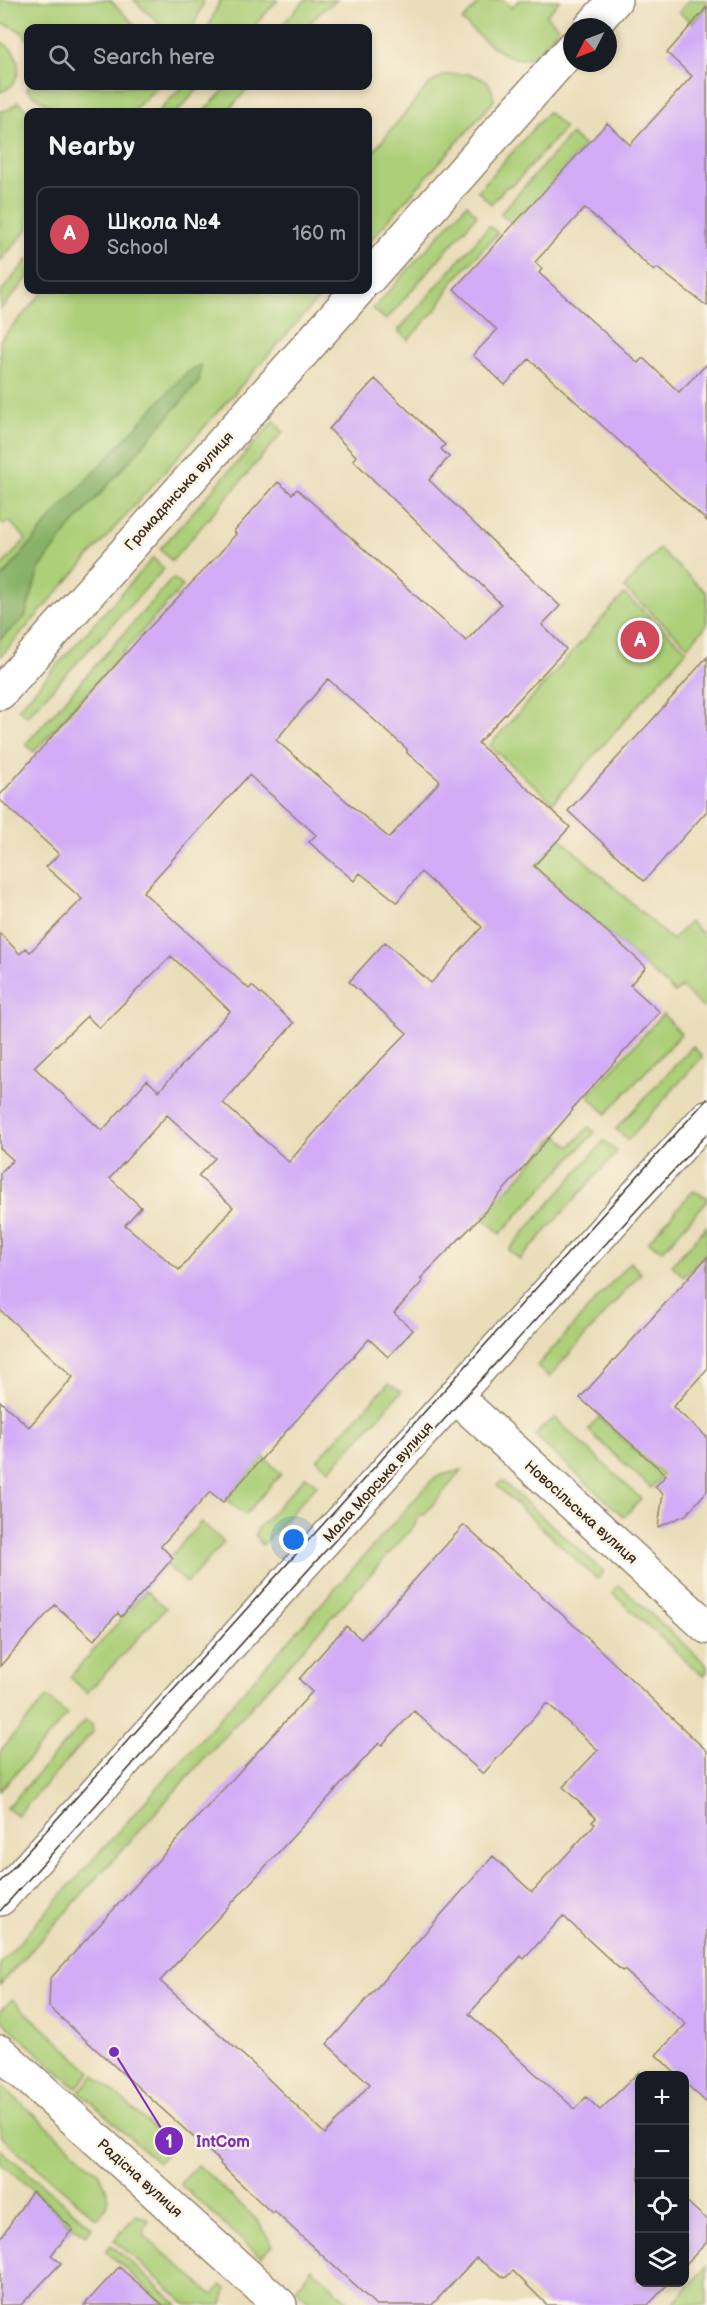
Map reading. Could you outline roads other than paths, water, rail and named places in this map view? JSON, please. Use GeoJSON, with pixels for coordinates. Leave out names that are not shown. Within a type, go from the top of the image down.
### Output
{"type":"FeatureCollection","features":[{"type":"Feature","properties":{"kind":"street"},"geometry":{"type":"LineString","coordinates":[[599,18],[615,0]]}},
{"type":"Feature","properties":{"kind":"street"},"geometry":{"type":"LineString","coordinates":[[372,274],[563,58]]}},
{"type":"Feature","properties":{"kind":"street","name":"Громадянська вулиця"},"geometry":{"type":"LineString","coordinates":[[0,693],[354,294]]}},
{"type":"Feature","properties":{"kind":"street","name":"Мала Морська вулиця"},"geometry":{"type":"LineString","coordinates":[[0,1899],[707,1117]]}},
{"type":"Feature","properties":{"kind":"street","name":"Новосільська вулиця"},"geometry":{"type":"LineString","coordinates":[[454,1396],[707,1627]]}},
{"type":"Feature","properties":{"kind":"street","name":"Радісна вулиця"},"geometry":{"type":"LineString","coordinates":[[0,2052],[280,2305]]}},
{"type":"Feature","properties":{"kind":"tram line"},"geometry":{"type":"LineString","coordinates":[[0,1882],[707,1099]]}},
{"type":"Feature","properties":{"kind":"tram line"},"geometry":{"type":"LineString","coordinates":[[0,1911],[460,1402],[707,1134]]}},
{"type":"Feature","properties":{"kind":"place","name":"Школа №4"},"geometry":{"type":"Point","coordinates":[640,640]}},
{"type":"Feature","properties":{"kind":"place","name":"IntCom"},"geometry":{"type":"Point","coordinates":[114,2052]}}]}
